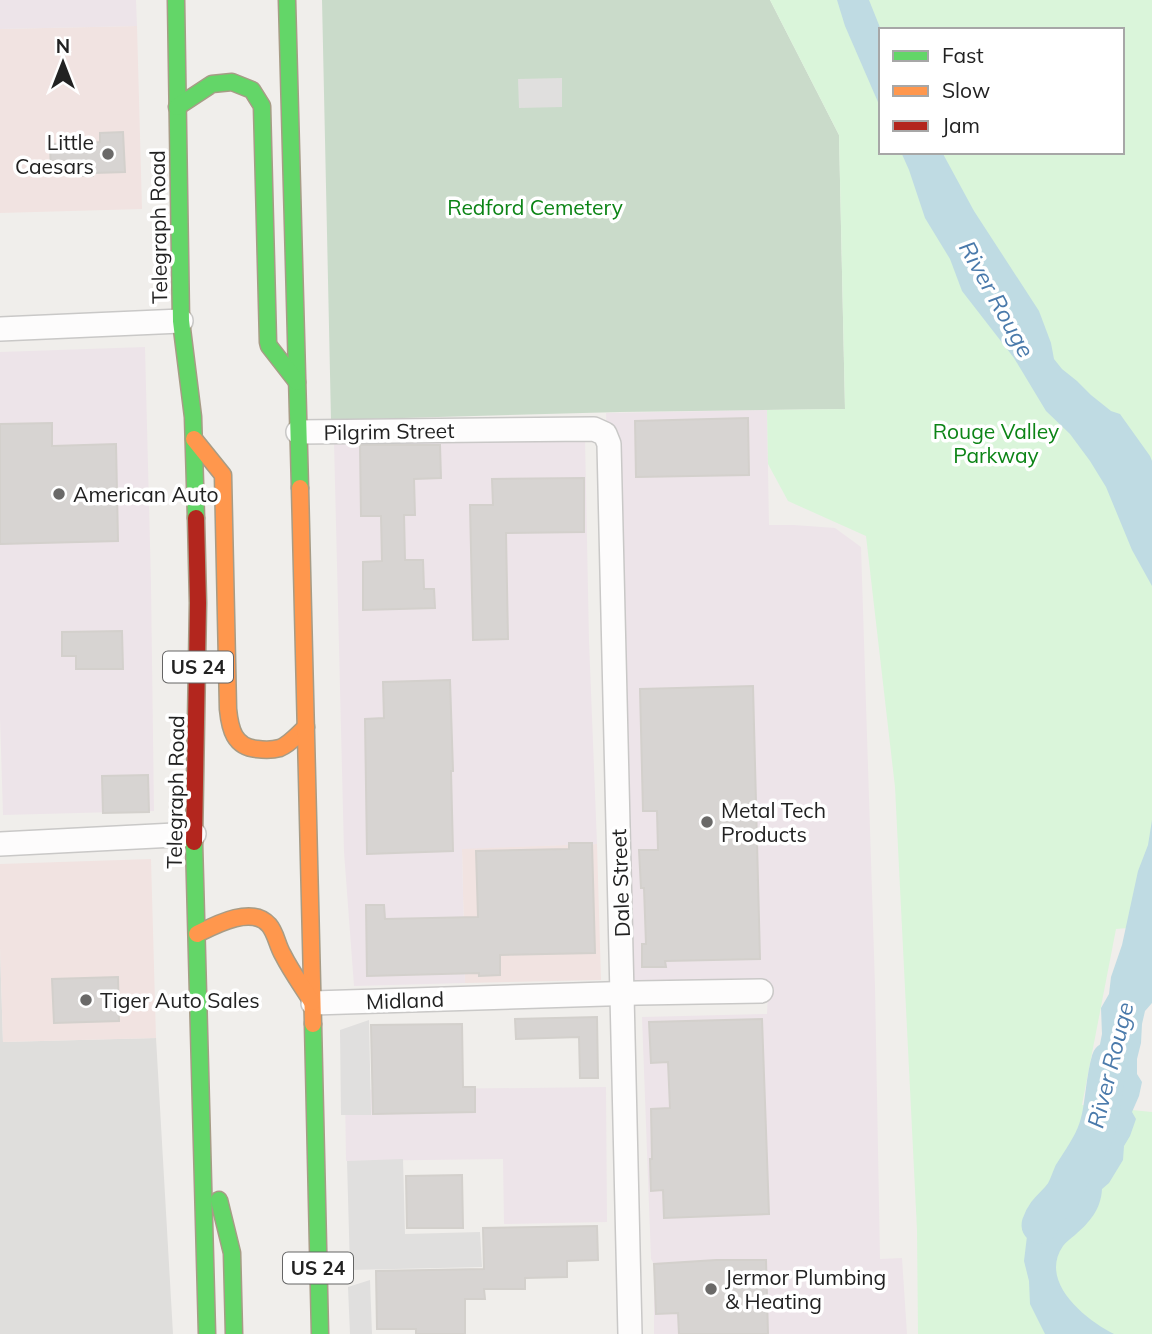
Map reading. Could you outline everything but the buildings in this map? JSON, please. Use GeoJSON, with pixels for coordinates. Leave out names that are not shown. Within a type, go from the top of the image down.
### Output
{"type":"FeatureCollection","features":[{"type":"Feature","properties":{"kind":"main road","name":"Telegraph Road"},"geometry":{"type":"LineString","coordinates":[[176,0],[181,321],[193,417],[199,617],[194,834],[207,1334]]}},
{"type":"Feature","properties":{"kind":"main road","name":"US 24"},"geometry":{"type":"LineString","coordinates":[[287,0],[320,1334]]}},
{"type":"Feature","properties":{"kind":"main road"},"geometry":{"type":"LineString","coordinates":[[177,107],[212,84],[232,82],[252,90],[262,106],[268,342],[297,382]]}},
{"type":"Feature","properties":{"kind":"main road"},"geometry":{"type":"LineString","coordinates":[[194,439],[223,475],[229,710],[237,743],[248,748],[281,747],[306,727]]}},
{"type":"Feature","properties":{"kind":"main road"},"geometry":{"type":"LineString","coordinates":[[197,933],[237,916],[264,921],[313,1003]]}},
{"type":"Feature","properties":{"kind":"main road"},"geometry":{"type":"LineString","coordinates":[[202,1131],[232,1253],[234,1334]]}},
{"type":"Feature","properties":{"kind":"street"},"geometry":{"type":"LineString","coordinates":[[0,328],[181,321]]}},
{"type":"Feature","properties":{"kind":"street","name":"Pilgrim Street"},"geometry":{"type":"LineString","coordinates":[[298,432],[594,429],[605,433]]}},
{"type":"Feature","properties":{"kind":"street","name":"Dale Street"},"geometry":{"type":"LineString","coordinates":[[605,433],[609,444],[630,1334]]}},
{"type":"Feature","properties":{"kind":"street"},"geometry":{"type":"LineString","coordinates":[[0,844],[194,834]]}},
{"type":"Feature","properties":{"kind":"street","name":"Midland"},"geometry":{"type":"LineString","coordinates":[[313,1003],[761,991]]}},
{"type":"Feature","properties":{"kind":"shaded area"},"geometry":{"type":"Polygon","coordinates":[[[0,0],[136,0],[137,26],[0,29],[0,0]]]}},
{"type":"Feature","properties":{"kind":"shaded area"},"geometry":{"type":"Polygon","coordinates":[[[137,26],[142,209],[0,213],[0,29],[137,26]]]}},
{"type":"Feature","properties":{"kind":"shaded area"},"geometry":{"type":"Polygon","coordinates":[[[562,78],[562,107],[519,108],[518,79],[562,78]]]}},
{"type":"Feature","properties":{"kind":"shaded area"},"geometry":{"type":"Polygon","coordinates":[[[145,347],[154,811],[3,815],[0,718],[0,352],[145,347]]]}},
{"type":"Feature","properties":{"kind":"shaded area"},"geometry":{"type":"Polygon","coordinates":[[[767,410],[769,525],[835,528],[861,547],[875,986],[880,1259],[902,1258],[907,1334],[654,1334],[654,1264],[651,1259],[642,1017],[767,1014],[768,990],[626,990],[606,413],[767,410]]]}},
{"type":"Feature","properties":{"kind":"shaded area"},"geometry":{"type":"Polygon","coordinates":[[[585,438],[597,844],[462,849],[465,983],[354,986],[344,852],[334,442],[585,438]]]}},
{"type":"Feature","properties":{"kind":"shaded area"},"geometry":{"type":"Polygon","coordinates":[[[597,844],[601,980],[465,983],[462,848],[597,844]]]}},
{"type":"Feature","properties":{"kind":"shaded area"},"geometry":{"type":"Polygon","coordinates":[[[151,859],[156,1038],[3,1042],[0,864],[151,859]]]}},
{"type":"Feature","properties":{"kind":"shaded area"},"geometry":{"type":"Polygon","coordinates":[[[0,947],[3,1042],[156,1038],[173,1334],[0,1334],[0,947]]]}},
{"type":"Feature","properties":{"kind":"shaded area"},"geometry":{"type":"Polygon","coordinates":[[[369,1020],[371,1115],[341,1115],[340,1030],[369,1020]]]}},
{"type":"Feature","properties":{"kind":"shaded area"},"geometry":{"type":"Polygon","coordinates":[[[606,1087],[607,1222],[504,1224],[503,1159],[346,1161],[345,1090],[606,1087]]]}},
{"type":"Feature","properties":{"kind":"shaded area"},"geometry":{"type":"Polygon","coordinates":[[[403,1159],[405,1234],[480,1232],[482,1267],[350,1270],[347,1161],[403,1159]]]}},
{"type":"Feature","properties":{"kind":"shaded area"},"geometry":{"type":"Polygon","coordinates":[[[370,1280],[372,1334],[350,1334],[348,1287],[370,1280]]]}},
{"type":"Feature","properties":{"kind":"green space","name":"Redford Cemetery"},"geometry":{"type":"Polygon","coordinates":[[[322,0],[770,0],[839,135],[845,409],[331,420],[322,0]]]}},
{"type":"Feature","properties":{"kind":"green space","name":"Rouge Valley Parkway"},"geometry":{"type":"Polygon","coordinates":[[[770,0],[1152,0],[1152,926],[1116,929],[1082,1105],[1152,1112],[1152,1334],[918,1334],[917,1230],[895,787],[866,536],[788,501],[768,464],[767,410],[845,409],[839,135],[770,0]]]}},
{"type":"Feature","properties":{"kind":"water"},"geometry":{"type":"Polygon","coordinates":[[[837,0],[869,0],[880,28],[879,104],[845,26],[837,0]]]}},
{"type":"Feature","properties":{"kind":"water"},"geometry":{"type":"Polygon","coordinates":[[[902,154],[943,154],[974,211],[1039,311],[1054,359],[1091,395],[1111,411],[1120,414],[1150,456],[1152,586],[1132,550],[1106,487],[1090,461],[1070,434],[1046,411],[1014,358],[962,291],[950,259],[925,218],[902,154]]]}},
{"type":"Feature","properties":{"kind":"water"},"geometry":{"type":"Polygon","coordinates":[[[1152,820],[1152,1003],[1145,1011],[1137,1059],[1137,1074],[1142,1082],[1132,1112],[1136,1119],[1124,1146],[1123,1160],[1109,1183],[1102,1189],[1094,1215],[1063,1246],[1057,1260],[1056,1273],[1061,1286],[1079,1309],[1114,1334],[1045,1334],[1030,1304],[1029,1281],[1024,1261],[1027,1236],[1043,1201],[1051,1193],[1078,1181],[1089,1163],[1103,1128],[1095,1070],[1102,1034],[1101,1008],[1109,994],[1111,977],[1122,945],[1152,820]]]}},
{"type":"Feature","properties":{"kind":"waterway","name":"River Rouge"},"geometry":{"type":"LineString","coordinates":[[1040,1225],[1064,1192],[1096,1131],[1110,1060]]}},
{"type":"Feature","properties":{"kind":"traffic: fast"},"geometry":{"type":"LineString","coordinates":[[176,0],[181,321],[193,417],[196,518]]}},
{"type":"Feature","properties":{"kind":"traffic: fast"},"geometry":{"type":"LineString","coordinates":[[287,0],[300,488]]}},
{"type":"Feature","properties":{"kind":"traffic: fast"},"geometry":{"type":"LineString","coordinates":[[177,107],[212,84],[232,82],[252,90],[262,106],[268,342],[297,382]]}},
{"type":"Feature","properties":{"kind":"traffic: fast"},"geometry":{"type":"LineString","coordinates":[[194,842],[207,1334]]}},
{"type":"Feature","properties":{"kind":"traffic: fast"},"geometry":{"type":"LineString","coordinates":[[313,1024],[320,1334]]}},
{"type":"Feature","properties":{"kind":"traffic: fast"},"geometry":{"type":"LineString","coordinates":[[219,1200],[232,1253],[234,1334]]}},
{"type":"Feature","properties":{"kind":"traffic: slow"},"geometry":{"type":"LineString","coordinates":[[194,439],[223,475],[228,709],[232,730],[243,745],[268,750],[284,746],[306,727]]}},
{"type":"Feature","properties":{"kind":"traffic: slow"},"geometry":{"type":"LineString","coordinates":[[300,488],[313,1024]]}},
{"type":"Feature","properties":{"kind":"traffic: slow"},"geometry":{"type":"LineString","coordinates":[[197,934],[233,919],[262,919],[271,928],[286,961],[312,1002]]}},
{"type":"Feature","properties":{"kind":"traffic: jam"},"geometry":{"type":"LineString","coordinates":[[194,842],[198,603],[196,518]]}},
{"type":"Feature","properties":{"kind":"place","name":"Little Caesars"},"geometry":{"type":"Point","coordinates":[108,154]}},
{"type":"Feature","properties":{"kind":"place","name":"American Auto"},"geometry":{"type":"Point","coordinates":[59,494]}},
{"type":"Feature","properties":{"kind":"place","name":"Metal Tech Products"},"geometry":{"type":"Point","coordinates":[707,822]}},
{"type":"Feature","properties":{"kind":"place","name":"Tiger Auto Sales"},"geometry":{"type":"Point","coordinates":[86,1000]}},
{"type":"Feature","properties":{"kind":"place","name":"Jermor Plumbing & Heating"},"geometry":{"type":"Point","coordinates":[711,1289]}}]}
